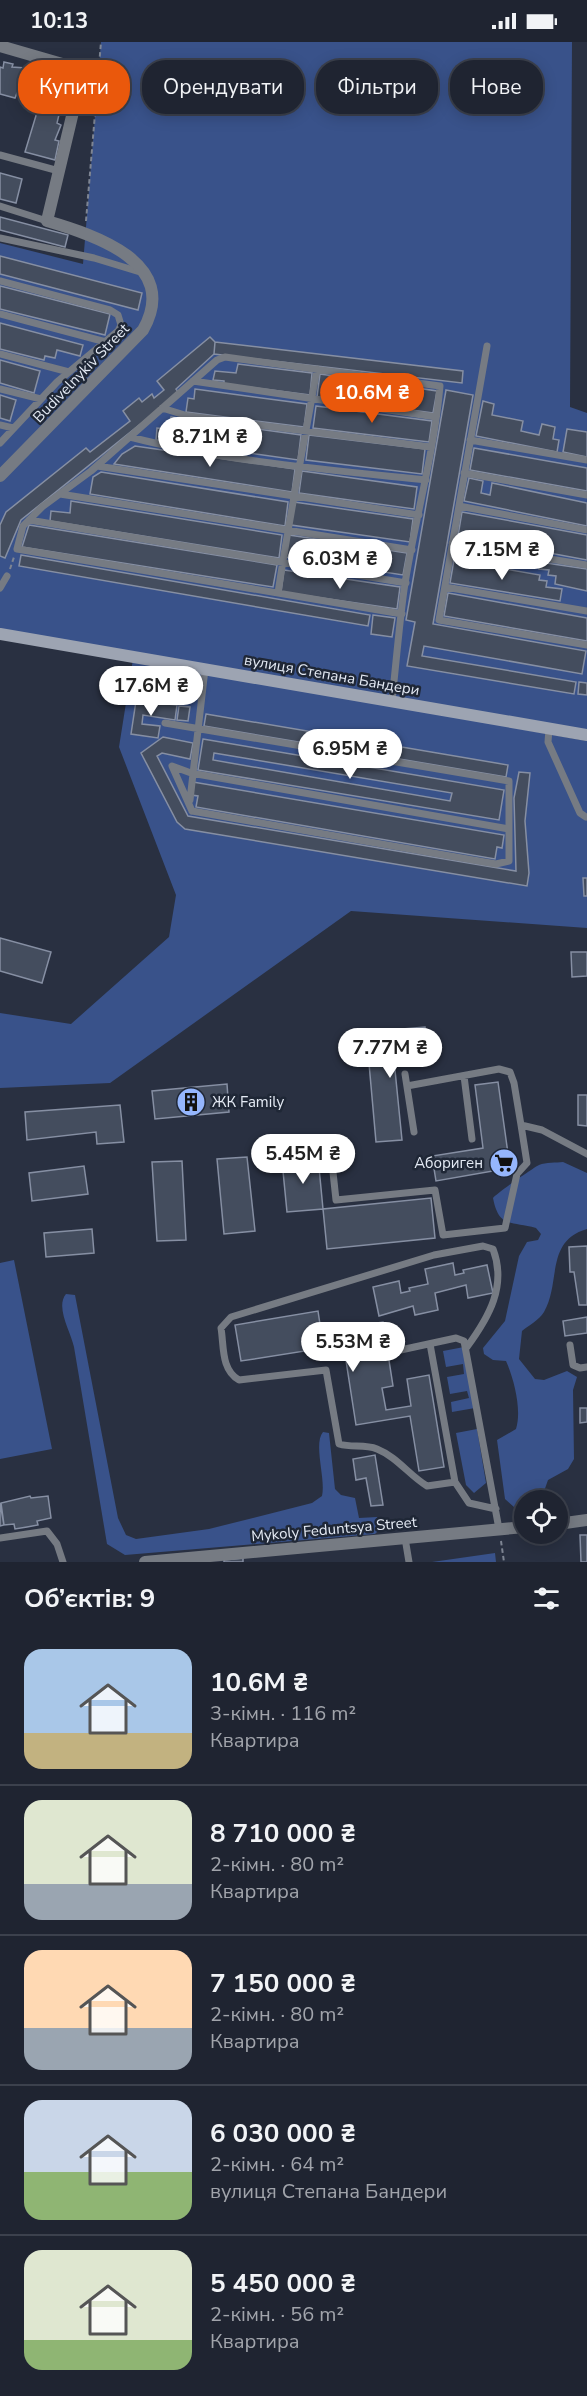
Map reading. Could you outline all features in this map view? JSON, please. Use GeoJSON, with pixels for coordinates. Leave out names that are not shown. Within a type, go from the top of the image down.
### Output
{"type":"FeatureCollection","features":[{"type":"Feature","properties":{"kind":"main road","name":"вулиця Степана Бандери"},"geometry":{"type":"LineString","coordinates":[[0,634],[587,735]]}},
{"type":"Feature","properties":{"kind":"street"},"geometry":{"type":"LineString","coordinates":[[0,46],[84,70],[46,221]]}},
{"type":"Feature","properties":{"kind":"street","name":"Budivelnykiv Street"},"geometry":{"type":"LineString","coordinates":[[0,476],[143,330],[151,315],[154,301],[151,287],[143,273],[124,253],[85,232],[46,221]]}},
{"type":"Feature","properties":{"kind":"street"},"geometry":{"type":"LineString","coordinates":[[568,1523],[587,1520]]}},
{"type":"Feature","properties":{"kind":"street","name":"Mykoly Feduntsya Street"},"geometry":{"type":"LineString","coordinates":[[145,1562],[514,1528]]}},
{"type":"Feature","properties":{"kind":"lane"},"geometry":{"type":"LineString","coordinates":[[0,155],[59,171]]}},
{"type":"Feature","properties":{"kind":"lane"},"geometry":{"type":"LineString","coordinates":[[0,206],[46,221]]}},
{"type":"Feature","properties":{"kind":"lane"},"geometry":{"type":"LineString","coordinates":[[0,238],[116,264],[143,273]]}},
{"type":"Feature","properties":{"kind":"lane"},"geometry":{"type":"LineString","coordinates":[[116,264],[122,260],[124,253]]}},
{"type":"Feature","properties":{"kind":"lane"},"geometry":{"type":"LineString","coordinates":[[0,281],[110,310],[118,315],[121,325],[118,332],[69,372],[0,443]]}},
{"type":"Feature","properties":{"kind":"lane"},"geometry":{"type":"LineString","coordinates":[[0,314],[106,342]]}},
{"type":"Feature","properties":{"kind":"lane"},"geometry":{"type":"LineString","coordinates":[[487,346],[439,620],[587,645]]}},
{"type":"Feature","properties":{"kind":"lane"},"geometry":{"type":"LineString","coordinates":[[0,354],[69,372]]}},
{"type":"Feature","properties":{"kind":"lane"},"geometry":{"type":"LineString","coordinates":[[392,700],[406,583],[432,447],[440,386],[225,357],[217,360],[97,466],[29,520],[23,526],[17,549],[402,614]]}},
{"type":"Feature","properties":{"kind":"lane"},"geometry":{"type":"LineString","coordinates":[[278,593],[287,529],[317,369]]}},
{"type":"Feature","properties":{"kind":"lane"},"geometry":{"type":"LineString","coordinates":[[192,381],[436,417]]}},
{"type":"Feature","properties":{"kind":"lane"},"geometry":{"type":"LineString","coordinates":[[0,389],[41,399]]}},
{"type":"Feature","properties":{"kind":"lane"},"geometry":{"type":"LineString","coordinates":[[162,408],[188,416],[432,447]]}},
{"type":"Feature","properties":{"kind":"lane"},"geometry":{"type":"LineString","coordinates":[[0,425],[13,428]]}},
{"type":"Feature","properties":{"kind":"lane"},"geometry":{"type":"LineString","coordinates":[[130,437],[157,444],[300,466],[426,480]]}},
{"type":"Feature","properties":{"kind":"lane"},"geometry":{"type":"LineString","coordinates":[[470,440],[587,460]]}},
{"type":"Feature","properties":{"kind":"lane"},"geometry":{"type":"LineString","coordinates":[[97,466],[419,515]]}},
{"type":"Feature","properties":{"kind":"lane"},"geometry":{"type":"LineString","coordinates":[[464,473],[587,495]]}},
{"type":"Feature","properties":{"kind":"lane"},"geometry":{"type":"LineString","coordinates":[[60,494],[412,550]]}},
{"type":"Feature","properties":{"kind":"lane"},"geometry":{"type":"LineString","coordinates":[[459,506],[587,530]]}},
{"type":"Feature","properties":{"kind":"lane"},"geometry":{"type":"LineString","coordinates":[[29,520],[406,583]]}},
{"type":"Feature","properties":{"kind":"lane"},"geometry":{"type":"LineString","coordinates":[[452,543],[587,565]]}},
{"type":"Feature","properties":{"kind":"lane"},"geometry":{"type":"LineString","coordinates":[[0,588],[7,576]]}},
{"type":"Feature","properties":{"kind":"lane"},"geometry":{"type":"LineString","coordinates":[[445,587],[587,611]]}},
{"type":"Feature","properties":{"kind":"lane"},"geometry":{"type":"LineString","coordinates":[[192,811],[189,793],[205,669]]}},
{"type":"Feature","properties":{"kind":"lane"},"geometry":{"type":"LineString","coordinates":[[165,723],[509,781],[509,861],[496,864],[192,811]]}},
{"type":"Feature","properties":{"kind":"lane"},"geometry":{"type":"LineString","coordinates":[[549,729],[548,742],[580,813],[586,816]]}},
{"type":"Feature","properties":{"kind":"lane"},"geometry":{"type":"LineString","coordinates":[[192,811],[172,766],[191,773],[509,829]]}},
{"type":"Feature","properties":{"kind":"lane"},"geometry":{"type":"LineString","coordinates":[[332,1163],[336,1200],[435,1190],[443,1235],[505,1228],[517,1174],[527,1163],[510,1072],[499,1069],[407,1086]]}},
{"type":"Feature","properties":{"kind":"lane"},"geometry":{"type":"LineString","coordinates":[[405,1074],[414,1132]]}},
{"type":"Feature","properties":{"kind":"lane"},"geometry":{"type":"LineString","coordinates":[[464,1076],[472,1139]]}},
{"type":"Feature","properties":{"kind":"lane"},"geometry":{"type":"LineString","coordinates":[[521,1125],[542,1130],[587,1154]]}},
{"type":"Feature","properties":{"kind":"lane"},"geometry":{"type":"LineString","coordinates":[[455,1482],[427,1486],[387,1454],[366,1446],[348,1447],[339,1444],[326,1370],[238,1380],[232,1377],[226,1366],[221,1328],[231,1317],[434,1255],[483,1246],[493,1249],[498,1261],[499,1287],[480,1329],[467,1347]]}},
{"type":"Feature","properties":{"kind":"lane"},"geometry":{"type":"LineString","coordinates":[[396,1351],[456,1338],[464,1341],[467,1347],[500,1529]]}},
{"type":"Feature","properties":{"kind":"lane"},"geometry":{"type":"LineString","coordinates":[[430,1344],[455,1482],[469,1503],[496,1509]]}},
{"type":"Feature","properties":{"kind":"lane"},"geometry":{"type":"LineString","coordinates":[[570,1345],[573,1365],[580,1368],[587,1367]]}},
{"type":"Feature","properties":{"kind":"lane"},"geometry":{"type":"LineString","coordinates":[[0,1538],[47,1531],[57,1544],[63,1562]]}},
{"type":"Feature","properties":{"kind":"lane"},"geometry":{"type":"LineString","coordinates":[[405,1538],[408,1562]]}},
{"type":"Feature","properties":{"kind":"path"},"geometry":{"type":"LineString","coordinates":[[85,232],[101,42]]}},
{"type":"Feature","properties":{"kind":"path"},"geometry":{"type":"LineString","coordinates":[[7,576],[17,549]]}},
{"type":"Feature","properties":{"kind":"path"},"geometry":{"type":"LineString","coordinates":[[500,1529],[504,1562]]}},
{"type":"Feature","properties":{"kind":"shaded area"},"geometry":{"type":"Polygon","coordinates":[[[101,42],[572,42],[570,407],[587,413],[587,730],[0,629],[0,243],[83,264],[95,114],[130,114],[130,60],[100,60],[101,42]]]}},
{"type":"Feature","properties":{"kind":"shaded area"},"geometry":{"type":"Polygon","coordinates":[[[133,659],[587,741],[587,928],[351,911],[110,1083],[0,1088],[0,1013],[71,1024],[169,937],[176,895],[119,747],[133,659]]]}},
{"type":"Feature","properties":{"kind":"shaded area"},"geometry":{"type":"Polygon","coordinates":[[[563,1162],[587,1173],[587,1229],[574,1235],[559,1253],[549,1301],[542,1315],[522,1331],[519,1359],[535,1379],[544,1380],[567,1371],[577,1377],[573,1390],[574,1459],[568,1469],[548,1480],[544,1490],[514,1490],[514,1507],[505,1499],[497,1440],[516,1429],[518,1404],[506,1361],[493,1360],[484,1354],[483,1348],[505,1321],[519,1256],[527,1242],[538,1240],[541,1234],[536,1228],[513,1224],[503,1219],[499,1215],[493,1198],[539,1165],[563,1162]]]}},
{"type":"Feature","properties":{"kind":"shaded area"},"geometry":{"type":"Polygon","coordinates":[[[14,1260],[52,1449],[0,1459],[0,1263],[14,1260]]]}},
{"type":"Feature","properties":{"kind":"shaded area"},"geometry":{"type":"Polygon","coordinates":[[[66,1294],[75,1295],[118,1518],[126,1535],[136,1539],[209,1529],[312,1503],[322,1496],[319,1445],[323,1432],[329,1433],[335,1489],[341,1495],[355,1498],[359,1518],[377,1517],[383,1526],[375,1534],[125,1555],[107,1544],[74,1347],[63,1313],[63,1299],[66,1294]]]}},
{"type":"Feature","properties":{"kind":"shaded area"},"geometry":{"type":"Polygon","coordinates":[[[464,1347],[475,1408],[452,1412],[451,1402],[469,1398],[467,1391],[450,1394],[447,1377],[464,1374],[463,1364],[446,1367],[443,1351],[464,1347]]]}},
{"type":"Feature","properties":{"kind":"shaded area"},"geometry":{"type":"Polygon","coordinates":[[[477,1429],[486,1483],[474,1493],[466,1485],[456,1433],[477,1429]]]}},
{"type":"Feature","properties":{"kind":"shaded area"},"geometry":{"type":"Polygon","coordinates":[[[495,1553],[496,1562],[432,1562],[495,1553]]]}},
{"type":"Feature","properties":{"kind":"building"},"geometry":{"type":"Polygon","coordinates":[[[4,62],[18,67],[18,93],[15,98],[0,94],[0,67],[3,68],[4,62]]]}},
{"type":"Feature","properties":{"kind":"building"},"geometry":{"type":"Polygon","coordinates":[[[36,114],[59,114],[57,123],[61,125],[55,140],[59,141],[55,160],[25,152],[36,114]]]}},
{"type":"Feature","properties":{"kind":"building"},"geometry":{"type":"Polygon","coordinates":[[[0,173],[22,179],[16,203],[0,199],[0,173]]]}},
{"type":"Feature","properties":{"kind":"building"},"geometry":{"type":"Polygon","coordinates":[[[0,217],[68,235],[65,247],[0,230],[0,217]]]}},
{"type":"Feature","properties":{"kind":"building"},"geometry":{"type":"Polygon","coordinates":[[[0,256],[142,293],[138,310],[0,274],[0,256]]]}},
{"type":"Feature","properties":{"kind":"building"},"geometry":{"type":"Polygon","coordinates":[[[0,286],[110,314],[105,335],[0,309],[0,286]]]}},
{"type":"Feature","properties":{"kind":"building"},"geometry":{"type":"Polygon","coordinates":[[[0,323],[83,345],[80,356],[57,350],[55,358],[45,356],[44,360],[0,349],[0,323]]]}},
{"type":"Feature","properties":{"kind":"building"},"geometry":{"type":"Polygon","coordinates":[[[210,337],[215,342],[214,354],[176,389],[179,393],[21,520],[5,558],[0,556],[0,525],[6,512],[86,448],[90,452],[130,421],[123,411],[139,398],[142,402],[152,394],[154,398],[164,390],[157,381],[210,337]]]}},
{"type":"Feature","properties":{"kind":"building"},"geometry":{"type":"Polygon","coordinates":[[[215,342],[463,371],[462,383],[214,354],[215,342]]]}},
{"type":"Feature","properties":{"kind":"building"},"geometry":{"type":"Polygon","coordinates":[[[0,360],[40,371],[34,393],[0,383],[0,360]]]}},
{"type":"Feature","properties":{"kind":"building"},"geometry":{"type":"Polygon","coordinates":[[[238,364],[312,373],[310,395],[224,384],[224,381],[213,380],[215,371],[236,373],[238,364]]]}},
{"type":"Feature","properties":{"kind":"building"},"geometry":{"type":"Polygon","coordinates":[[[320,374],[437,391],[433,413],[317,397],[320,374]]]}},
{"type":"Feature","properties":{"kind":"building"},"geometry":{"type":"Polygon","coordinates":[[[195,389],[307,404],[304,427],[186,412],[188,398],[194,399],[195,389]]]}},
{"type":"Feature","properties":{"kind":"building"},"geometry":{"type":"Polygon","coordinates":[[[446,390],[473,395],[433,624],[586,651],[582,674],[424,646],[422,656],[576,682],[574,694],[407,666],[415,622],[406,620],[446,390]]]}},
{"type":"Feature","properties":{"kind":"building"},"geometry":{"type":"Polygon","coordinates":[[[0,395],[16,400],[10,421],[0,418],[0,395]]]}},
{"type":"Feature","properties":{"kind":"building"},"geometry":{"type":"Polygon","coordinates":[[[483,401],[494,404],[492,415],[523,421],[521,431],[539,435],[542,424],[555,427],[553,439],[559,440],[557,452],[476,436],[483,401]]]}},
{"type":"Feature","properties":{"kind":"building"},"geometry":{"type":"Polygon","coordinates":[[[316,406],[432,421],[429,442],[313,428],[316,406]]]}},
{"type":"Feature","properties":{"kind":"building"},"geometry":{"type":"Polygon","coordinates":[[[171,417],[301,435],[298,460],[156,440],[157,428],[170,429],[171,417]]]}},
{"type":"Feature","properties":{"kind":"building"},"geometry":{"type":"Polygon","coordinates":[[[567,429],[587,432],[587,457],[563,452],[567,429]]]}},
{"type":"Feature","properties":{"kind":"building"},"geometry":{"type":"Polygon","coordinates":[[[309,435],[425,449],[422,474],[306,460],[309,435]]]}},
{"type":"Feature","properties":{"kind":"building"},"geometry":{"type":"Polygon","coordinates":[[[135,446],[295,469],[292,492],[114,464],[122,454],[135,446]]]}},
{"type":"Feature","properties":{"kind":"building"},"geometry":{"type":"Polygon","coordinates":[[[474,448],[587,468],[587,491],[470,470],[474,448]]]}},
{"type":"Feature","properties":{"kind":"building"},"geometry":{"type":"Polygon","coordinates":[[[302,471],[417,487],[414,509],[299,493],[302,471]]]}},
{"type":"Feature","properties":{"kind":"building"},"geometry":{"type":"Polygon","coordinates":[[[101,472],[288,502],[285,526],[90,494],[93,477],[101,472]]]}},
{"type":"Feature","properties":{"kind":"building"},"geometry":{"type":"Polygon","coordinates":[[[469,478],[483,481],[481,493],[490,495],[492,483],[587,503],[587,526],[464,501],[469,478]]]}},
{"type":"Feature","properties":{"kind":"building"},"geometry":{"type":"Polygon","coordinates":[[[71,501],[282,535],[279,558],[50,521],[51,511],[70,513],[71,501]]]}},
{"type":"Feature","properties":{"kind":"building"},"geometry":{"type":"Polygon","coordinates":[[[294,502],[413,519],[410,542],[291,525],[294,502]]]}},
{"type":"Feature","properties":{"kind":"building"},"geometry":{"type":"Polygon","coordinates":[[[462,512],[587,535],[587,560],[458,536],[462,512]]]}},
{"type":"Feature","properties":{"kind":"building"},"geometry":{"type":"Polygon","coordinates":[[[29,525],[277,565],[273,587],[22,547],[29,525]]]}},
{"type":"Feature","properties":{"kind":"building"},"geometry":{"type":"Polygon","coordinates":[[[289,535],[407,553],[403,575],[286,557],[289,535]]]}},
{"type":"Feature","properties":{"kind":"building"},"geometry":{"type":"Polygon","coordinates":[[[21,555],[370,615],[368,626],[19,566],[21,555]]]}},
{"type":"Feature","properties":{"kind":"building"},"geometry":{"type":"Polygon","coordinates":[[[454,560],[540,575],[539,580],[547,581],[546,587],[562,589],[560,601],[450,583],[454,560]]]}},
{"type":"Feature","properties":{"kind":"building"},"geometry":{"type":"Polygon","coordinates":[[[539,562],[587,569],[587,591],[555,584],[556,576],[548,575],[549,570],[539,569],[539,562]]]}},
{"type":"Feature","properties":{"kind":"building"},"geometry":{"type":"Polygon","coordinates":[[[284,570],[400,587],[397,609],[281,592],[284,570]]]}},
{"type":"Feature","properties":{"kind":"building"},"geometry":{"type":"Polygon","coordinates":[[[448,593],[587,618],[587,641],[444,616],[448,593]]]}},
{"type":"Feature","properties":{"kind":"building"},"geometry":{"type":"Polygon","coordinates":[[[373,615],[395,618],[392,637],[371,634],[373,615]]]}},
{"type":"Feature","properties":{"kind":"building"},"geometry":{"type":"Polygon","coordinates":[[[579,682],[587,683],[587,695],[578,694],[579,682]]]}},
{"type":"Feature","properties":{"kind":"building"},"geometry":{"type":"Polygon","coordinates":[[[136,701],[177,705],[175,720],[143,715],[142,724],[160,726],[158,738],[131,734],[136,701]]]}},
{"type":"Feature","properties":{"kind":"building"},"geometry":{"type":"Polygon","coordinates":[[[179,706],[190,707],[188,721],[177,720],[179,706]]]}},
{"type":"Feature","properties":{"kind":"building"},"geometry":{"type":"Polygon","coordinates":[[[206,714],[508,765],[506,777],[204,726],[206,714]]]}},
{"type":"Feature","properties":{"kind":"building"},"geometry":{"type":"Polygon","coordinates":[[[163,737],[193,743],[190,759],[162,753],[157,756],[188,816],[516,871],[514,798],[519,772],[530,773],[525,821],[529,873],[527,886],[185,829],[177,822],[141,753],[163,737]]]}},
{"type":"Feature","properties":{"kind":"building"},"geometry":{"type":"Polygon","coordinates":[[[203,739],[504,790],[499,820],[198,770],[203,739]],[[214,753],[213,760],[450,801],[452,793],[214,753]]]}},
{"type":"Feature","properties":{"kind":"building"},"geometry":{"type":"Polygon","coordinates":[[[193,782],[504,835],[502,848],[497,847],[495,859],[196,807],[198,796],[191,795],[193,782]]]}},
{"type":"Feature","properties":{"kind":"building"},"geometry":{"type":"Polygon","coordinates":[[[583,878],[587,878],[587,896],[584,896],[583,878]]]}},
{"type":"Feature","properties":{"kind":"building"},"geometry":{"type":"Polygon","coordinates":[[[0,938],[51,952],[42,983],[0,971],[0,938]]]}},
{"type":"Feature","properties":{"kind":"building"},"geometry":{"type":"Polygon","coordinates":[[[571,952],[587,952],[587,976],[572,977],[571,952]]]}},
{"type":"Feature","properties":{"kind":"building"},"geometry":{"type":"Polygon","coordinates":[[[425,1027],[426,1047],[393,1050],[402,1140],[376,1142],[368,1052],[377,1044],[379,1031],[425,1027]]]}},
{"type":"Feature","properties":{"kind":"building"},"geometry":{"type":"Polygon","coordinates":[[[498,1082],[510,1168],[436,1181],[432,1156],[483,1148],[475,1085],[498,1082]]]}},
{"type":"Feature","properties":{"kind":"building","name":"ЖК Family"},"geometry":{"type":"Polygon","coordinates":[[[227,1084],[229,1112],[155,1119],[152,1091],[227,1084]]]}},
{"type":"Feature","properties":{"kind":"building"},"geometry":{"type":"Polygon","coordinates":[[[578,1095],[587,1095],[587,1126],[578,1125],[578,1095]]]}},
{"type":"Feature","properties":{"kind":"building"},"geometry":{"type":"Polygon","coordinates":[[[120,1105],[124,1142],[97,1144],[96,1132],[27,1140],[25,1112],[120,1105]]]}},
{"type":"Feature","properties":{"kind":"building"},"geometry":{"type":"Polygon","coordinates":[[[247,1157],[255,1231],[224,1234],[217,1159],[247,1157]]]}},
{"type":"Feature","properties":{"kind":"building"},"geometry":{"type":"Polygon","coordinates":[[[318,1157],[323,1209],[287,1212],[282,1161],[318,1157]]]}},
{"type":"Feature","properties":{"kind":"building"},"geometry":{"type":"Polygon","coordinates":[[[182,1161],[186,1240],[157,1241],[152,1162],[182,1161]]]}},
{"type":"Feature","properties":{"kind":"building"},"geometry":{"type":"Polygon","coordinates":[[[84,1166],[88,1194],[32,1201],[29,1173],[84,1166]]]}},
{"type":"Feature","properties":{"kind":"building"},"geometry":{"type":"Polygon","coordinates":[[[431,1198],[435,1238],[327,1249],[323,1209],[431,1198]]]}},
{"type":"Feature","properties":{"kind":"building"},"geometry":{"type":"Polygon","coordinates":[[[92,1229],[94,1253],[46,1257],[44,1233],[92,1229]]]}},
{"type":"Feature","properties":{"kind":"building"},"geometry":{"type":"Polygon","coordinates":[[[587,1246],[587,1305],[579,1305],[574,1272],[570,1272],[569,1247],[587,1246]]]}},
{"type":"Feature","properties":{"kind":"building"},"geometry":{"type":"Polygon","coordinates":[[[453,1263],[455,1275],[464,1273],[463,1270],[487,1265],[493,1293],[468,1298],[466,1285],[435,1293],[438,1310],[415,1315],[413,1306],[379,1316],[373,1287],[399,1281],[401,1293],[410,1291],[409,1288],[428,1284],[425,1269],[453,1263]]]}},
{"type":"Feature","properties":{"kind":"building"},"geometry":{"type":"Polygon","coordinates":[[[318,1311],[321,1331],[383,1322],[393,1386],[382,1388],[386,1410],[411,1406],[407,1379],[429,1375],[444,1467],[419,1471],[410,1416],[356,1425],[342,1335],[322,1338],[324,1348],[241,1361],[235,1325],[318,1311]]]}},
{"type":"Feature","properties":{"kind":"building"},"geometry":{"type":"Polygon","coordinates":[[[587,1317],[587,1333],[565,1336],[563,1321],[587,1317]]]}},
{"type":"Feature","properties":{"kind":"building"},"geometry":{"type":"Polygon","coordinates":[[[580,1408],[587,1408],[587,1422],[580,1423],[580,1408]]]}},
{"type":"Feature","properties":{"kind":"building"},"geometry":{"type":"Polygon","coordinates":[[[375,1455],[383,1505],[371,1506],[366,1478],[356,1480],[353,1459],[375,1455]]]}},
{"type":"Feature","properties":{"kind":"building"},"geometry":{"type":"Polygon","coordinates":[[[30,1496],[31,1498],[48,1496],[51,1518],[37,1521],[38,1525],[15,1529],[14,1524],[4,1525],[1,1503],[30,1496]]]}},
{"type":"Feature","properties":{"kind":"building"},"geometry":{"type":"Polygon","coordinates":[[[0,1503],[4,1525],[0,1526],[0,1503]]]}},
{"type":"Feature","properties":{"kind":"building"},"geometry":{"type":"Polygon","coordinates":[[[580,1535],[587,1535],[587,1562],[581,1562],[580,1535]]]}},
{"type":"Feature","properties":{"kind":"building"},"geometry":{"type":"Polygon","coordinates":[[[243,1558],[243,1562],[224,1562],[224,1560],[243,1558]]]}},
{"type":"Feature","properties":{"kind":"place","name":"ЖК Family"},"geometry":{"type":"Point","coordinates":[191,1102]}},
{"type":"Feature","properties":{"kind":"place","name":"Абориген"},"geometry":{"type":"Point","coordinates":[504,1163]}}]}
